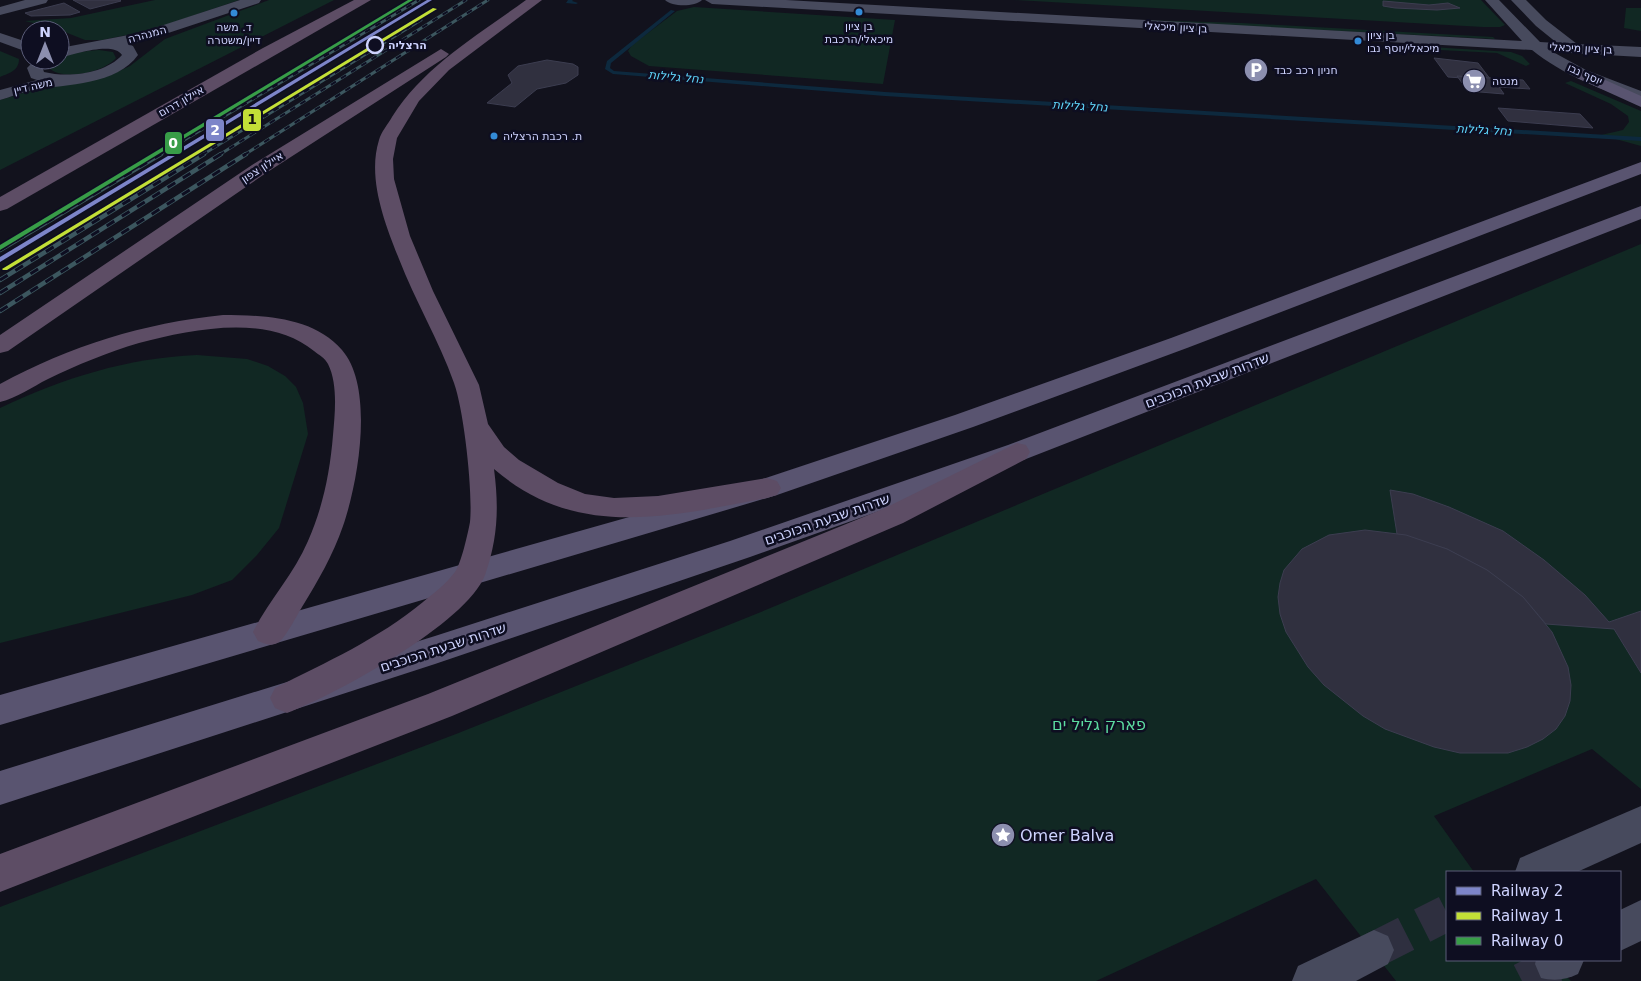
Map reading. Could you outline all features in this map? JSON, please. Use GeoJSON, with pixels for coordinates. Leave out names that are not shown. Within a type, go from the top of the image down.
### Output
{"type":"FeatureCollection","features":[{"type":"Feature","properties":{"kind":"highway","name":"איילון דרום"},"geometry":{"type":"LineString","coordinates":[[0,205],[235,70],[364,0]]}},
{"type":"Feature","properties":{"kind":"highway"},"geometry":{"type":"LineString","coordinates":[[287,698],[372,655],[410,631],[455,593],[470,575],[484,514],[484,497],[475,422],[467,385],[452,350],[422,291],[400,236],[389,199],[384,159],[388,138],[412,98],[442,68],[534,0]]}},
{"type":"Feature","properties":{"kind":"highway","name":"איילון צפון"},"geometry":{"type":"LineString","coordinates":[[0,346],[259,168],[364,101],[534,0]]}},
{"type":"Feature","properties":{"kind":"highway"},"geometry":{"type":"LineString","coordinates":[[0,394],[80,356],[138,337],[176,329],[208,324],[262,323],[295,329],[321,342],[334,355],[342,368],[347,394],[345,460],[330,523],[319,548],[270,632]]}},
{"type":"Feature","properties":{"kind":"highway"},"geometry":{"type":"LineString","coordinates":[[475,422],[493,454],[506,464],[545,489],[565,498],[591,506],[676,504],[767,488]]}},
{"type":"Feature","properties":{"kind":"highway"},"geometry":{"type":"LineString","coordinates":[[0,873],[440,705],[893,516],[1017,452]]}},
{"type":"Feature","properties":{"kind":"main road"},"geometry":{"type":"LineString","coordinates":[[1583,75],[1641,102]]}},
{"type":"Feature","properties":{"kind":"main road"},"geometry":{"type":"LineString","coordinates":[[0,710],[767,488],[964,421],[1179,343],[1641,168]]}},
{"type":"Feature","properties":{"kind":"main road","name":"שדרות שבעת הכוכבים"},"geometry":{"type":"LineString","coordinates":[[0,788],[287,698],[730,552],[1017,452],[1641,212]]}},
{"type":"Feature","properties":{"kind":"street","name":"המנהרה"},"geometry":{"type":"LineString","coordinates":[[94,46],[142,37],[254,0]]}},
{"type":"Feature","properties":{"kind":"street"},"geometry":{"type":"LineString","coordinates":[[672,0],[695,0]]}},
{"type":"Feature","properties":{"kind":"street","name":"בן ציון מיכאלי"},"geometry":{"type":"LineString","coordinates":[[712,0],[1530,40],[1558,36],[1641,41]]}},
{"type":"Feature","properties":{"kind":"street","name":"בן ציון מיכאלי"},"geometry":{"type":"LineString","coordinates":[[862,0],[1530,40],[1571,47],[1641,52]]}},
{"type":"Feature","properties":{"kind":"street","name":"יוסף נבו"},"geometry":{"type":"LineString","coordinates":[[1492,0],[1530,40],[1583,75],[1641,97]]}},
{"type":"Feature","properties":{"kind":"street","name":"יוסף נבו"},"geometry":{"type":"LineString","coordinates":[[1518,0],[1541,23],[1571,47],[1608,69],[1641,83]]}},
{"type":"Feature","properties":{"kind":"street"},"geometry":{"type":"LineString","coordinates":[[0,11],[37,1]]}},
{"type":"Feature","properties":{"kind":"street"},"geometry":{"type":"LineString","coordinates":[[0,15],[37,1]]}},
{"type":"Feature","properties":{"kind":"street","name":"המנהרה"},"geometry":{"type":"LineString","coordinates":[[66,79],[104,72],[128,59],[145,45],[194,21]]}},
{"type":"Feature","properties":{"kind":"street"},"geometry":{"type":"LineString","coordinates":[[0,22],[20,29]]}},
{"type":"Feature","properties":{"kind":"street"},"geometry":{"type":"LineString","coordinates":[[0,37],[20,44]]}},
{"type":"Feature","properties":{"kind":"street"},"geometry":{"type":"LineString","coordinates":[[70,44],[123,47],[130,52],[128,59]]}},
{"type":"Feature","properties":{"kind":"street"},"geometry":{"type":"LineString","coordinates":[[70,51],[94,46]]}},
{"type":"Feature","properties":{"kind":"street"},"geometry":{"type":"LineString","coordinates":[[1622,66],[1622,60],[1641,56]]}},
{"type":"Feature","properties":{"kind":"street","name":"משה דיין"},"geometry":{"type":"LineString","coordinates":[[0,85],[15,80],[31,70]]}},
{"type":"Feature","properties":{"kind":"street"},"geometry":{"type":"LineString","coordinates":[[38,70],[37,75],[44,78],[66,79]]}},
{"type":"Feature","properties":{"kind":"street","name":"משה דיין"},"geometry":{"type":"LineString","coordinates":[[0,95],[28,86],[66,79]]}},
{"type":"Feature","properties":{"kind":"street"},"geometry":{"type":"LineString","coordinates":[[1536,871],[1641,824]]}},
{"type":"Feature","properties":{"kind":"street"},"geometry":{"type":"LineString","coordinates":[[1621,930],[1641,920]]}},
{"type":"Feature","properties":{"kind":"street"},"geometry":{"type":"LineString","coordinates":[[1312,981],[1374,950]]}},
{"type":"Feature","properties":{"kind":"green space"},"geometry":{"type":"Polygon","coordinates":[[[155,0],[239,0],[151,30],[102,40],[85,40],[70,34],[70,20],[40,20],[71,18],[155,0]]]}},
{"type":"Feature","properties":{"kind":"green space"},"geometry":{"type":"Polygon","coordinates":[[[269,0],[334,0],[0,170],[0,100],[43,87],[108,76],[130,66],[165,39],[269,0]]]}},
{"type":"Feature","properties":{"kind":"green space"},"geometry":{"type":"Polygon","coordinates":[[[1014,0],[1481,0],[1505,25],[1500,27],[1483,27],[1014,0]]]}},
{"type":"Feature","properties":{"kind":"green space"},"geometry":{"type":"Polygon","coordinates":[[[694,7],[895,20],[883,84],[649,66],[631,56],[628,51],[632,45],[677,11],[694,7]]]}},
{"type":"Feature","properties":{"kind":"green space"},"geometry":{"type":"Polygon","coordinates":[[[1626,8],[1641,8],[1641,31],[1624,28],[1626,8]]]}},
{"type":"Feature","properties":{"kind":"green space"},"geometry":{"type":"Polygon","coordinates":[[[1140,21],[1242,23],[1493,37],[1495,39],[1140,21]]]}},
{"type":"Feature","properties":{"kind":"green space"},"geometry":{"type":"Polygon","coordinates":[[[1415,46],[1511,52],[1522,56],[1530,64],[1526,66],[1497,53],[1421,49],[1415,46]]]}},
{"type":"Feature","properties":{"kind":"green space"},"geometry":{"type":"Polygon","coordinates":[[[99,50],[113,52],[116,58],[103,67],[84,73],[65,74],[52,70],[70,70],[70,54],[99,50]]]}},
{"type":"Feature","properties":{"kind":"green space"},"geometry":{"type":"Polygon","coordinates":[[[0,51],[19,59],[19,63],[10,73],[0,77],[0,51]]]}},
{"type":"Feature","properties":{"kind":"green space"},"geometry":{"type":"Polygon","coordinates":[[[1571,81],[1641,111],[1641,146],[1601,135],[1623,130],[1629,122],[1628,116],[1611,104],[1565,83],[1571,81]]]}},
{"type":"Feature","properties":{"kind":"green space","name":"פארק גליל ים"},"geometry":{"type":"Polygon","coordinates":[[[1641,244],[1641,611],[1610,622],[1641,673],[1641,789],[1592,749],[1434,816],[1473,871],[1446,871],[1446,961],[1551,961],[1571,981],[1396,981],[1316,879],[1096,981],[0,981],[0,907],[456,734],[761,612],[1641,244]]]}},
{"type":"Feature","properties":{"kind":"green space"},"geometry":{"type":"Polygon","coordinates":[[[197,355],[247,359],[268,366],[285,376],[296,387],[303,403],[308,434],[279,528],[257,555],[232,580],[192,595],[0,643],[0,408],[48,387],[96,371],[146,360],[197,355]]]}},
{"type":"Feature","properties":{"kind":"building"},"geometry":{"type":"Polygon","coordinates":[[[73,0],[120,0],[121,1],[90,9],[73,0]]]}},
{"type":"Feature","properties":{"kind":"building"},"geometry":{"type":"Polygon","coordinates":[[[1383,1],[1429,5],[1448,3],[1460,8],[1437,10],[1395,8],[1383,6],[1383,1]]]}},
{"type":"Feature","properties":{"kind":"building"},"geometry":{"type":"Polygon","coordinates":[[[64,3],[80,12],[70,15],[31,16],[25,13],[64,3]]]}},
{"type":"Feature","properties":{"kind":"building"},"geometry":{"type":"Polygon","coordinates":[[[1434,58],[1478,63],[1491,80],[1448,77],[1434,58]]]}},
{"type":"Feature","properties":{"kind":"building"},"geometry":{"type":"Polygon","coordinates":[[[547,60],[573,64],[578,67],[578,75],[566,83],[537,89],[515,107],[487,103],[512,83],[508,75],[518,66],[547,60]]]}},
{"type":"Feature","properties":{"kind":"building"},"geometry":{"type":"Polygon","coordinates":[[[1457,76],[1523,80],[1530,89],[1499,87],[1504,94],[1468,91],[1457,76]]]}},
{"type":"Feature","properties":{"kind":"building"},"geometry":{"type":"Polygon","coordinates":[[[1498,108],[1580,114],[1593,128],[1508,121],[1498,108]]]}},
{"type":"Feature","properties":{"kind":"building"},"geometry":{"type":"Polygon","coordinates":[[[1390,490],[1413,494],[1449,507],[1503,531],[1544,560],[1585,595],[1609,622],[1641,611],[1641,673],[1614,629],[1546,624],[1523,597],[1487,570],[1447,549],[1397,534],[1390,490]]]}},
{"type":"Feature","properties":{"kind":"building"},"geometry":{"type":"Polygon","coordinates":[[[1365,530],[1406,535],[1447,549],[1487,570],[1523,597],[1552,632],[1568,667],[1571,685],[1570,701],[1565,716],[1556,729],[1543,739],[1527,747],[1508,753],[1460,753],[1434,747],[1385,729],[1363,716],[1324,685],[1308,667],[1286,632],[1280,614],[1278,597],[1280,583],[1284,570],[1302,549],[1329,535],[1365,530]]]}},
{"type":"Feature","properties":{"kind":"waterway"},"geometry":{"type":"LineString","coordinates":[[571,0],[568,2],[576,3]]}},
{"type":"Feature","properties":{"kind":"waterway","name":"נחל גלילות"},"geometry":{"type":"LineString","coordinates":[[673,11],[609,62],[607,68],[613,72],[885,94],[1641,139]]}},
{"type":"Feature","properties":{"kind":"tunnel"},"geometry":{"type":"LineString","coordinates":[[1374,950],[1446,914]]}},
{"type":"Feature","properties":{"kind":"tunnel"},"geometry":{"type":"LineString","coordinates":[[1522,981],[1555,964]]}},
{"type":"Feature","properties":{"kind":"railway"},"geometry":{"type":"LineString","coordinates":[[159,155],[419,0]]}},
{"type":"Feature","properties":{"kind":"railway"},"geometry":{"type":"LineString","coordinates":[[219,155],[466,0]]}},
{"type":"Feature","properties":{"kind":"railway"},"geometry":{"type":"LineString","coordinates":[[244,155],[488,0]]}},
{"type":"Feature","properties":{"kind":"railway"},"geometry":{"type":"LineString","coordinates":[[202,155],[421,20]]}},
{"type":"Feature","properties":{"kind":"railway"},"geometry":{"type":"LineString","coordinates":[[0,250],[161,154]]}},
{"type":"Feature","properties":{"kind":"railway"},"geometry":{"type":"LineString","coordinates":[[0,280],[204,154]]}},
{"type":"Feature","properties":{"kind":"railway"},"geometry":{"type":"LineString","coordinates":[[0,293],[221,154]]}},
{"type":"Feature","properties":{"kind":"railway"},"geometry":{"type":"LineString","coordinates":[[0,311],[246,154]]}},
{"type":"Feature","properties":{"kind":"rail line","name":"0"},"geometry":{"type":"LineString","coordinates":[[0,248],[411,0]]}},
{"type":"Feature","properties":{"kind":"rail line","name":"2"},"geometry":{"type":"LineString","coordinates":[[0,260],[430,0]]}},
{"type":"Feature","properties":{"kind":"rail line","name":"1"},"geometry":{"type":"LineString","coordinates":[[5,269],[435,9]]}},
{"type":"Feature","properties":{"kind":"place","name":"בן ציון מיכאלי/הרכבת"},"geometry":{"type":"Point","coordinates":[859,12]}},
{"type":"Feature","properties":{"kind":"place","name":"ד. משה דיין/משטרה"},"geometry":{"type":"Point","coordinates":[234,13]}},
{"type":"Feature","properties":{"kind":"place","name":"בן ציון מיכאלי/יוסף נבו"},"geometry":{"type":"Point","coordinates":[1358,41]}},
{"type":"Feature","properties":{"kind":"place","name":"הרצליה"},"geometry":{"type":"Point","coordinates":[375,45]}},
{"type":"Feature","properties":{"kind":"place","name":"חניון רכב כבד"},"geometry":{"type":"Point","coordinates":[1256,70]}},
{"type":"Feature","properties":{"kind":"place","name":"מנטה"},"geometry":{"type":"Point","coordinates":[1474,81]}},
{"type":"Feature","properties":{"kind":"place","name":"ת. רכבת הרצליה"},"geometry":{"type":"Point","coordinates":[494,136]}},
{"type":"Feature","properties":{"kind":"place","name":"Omer Balva"},"geometry":{"type":"Point","coordinates":[1003,835]}}]}
